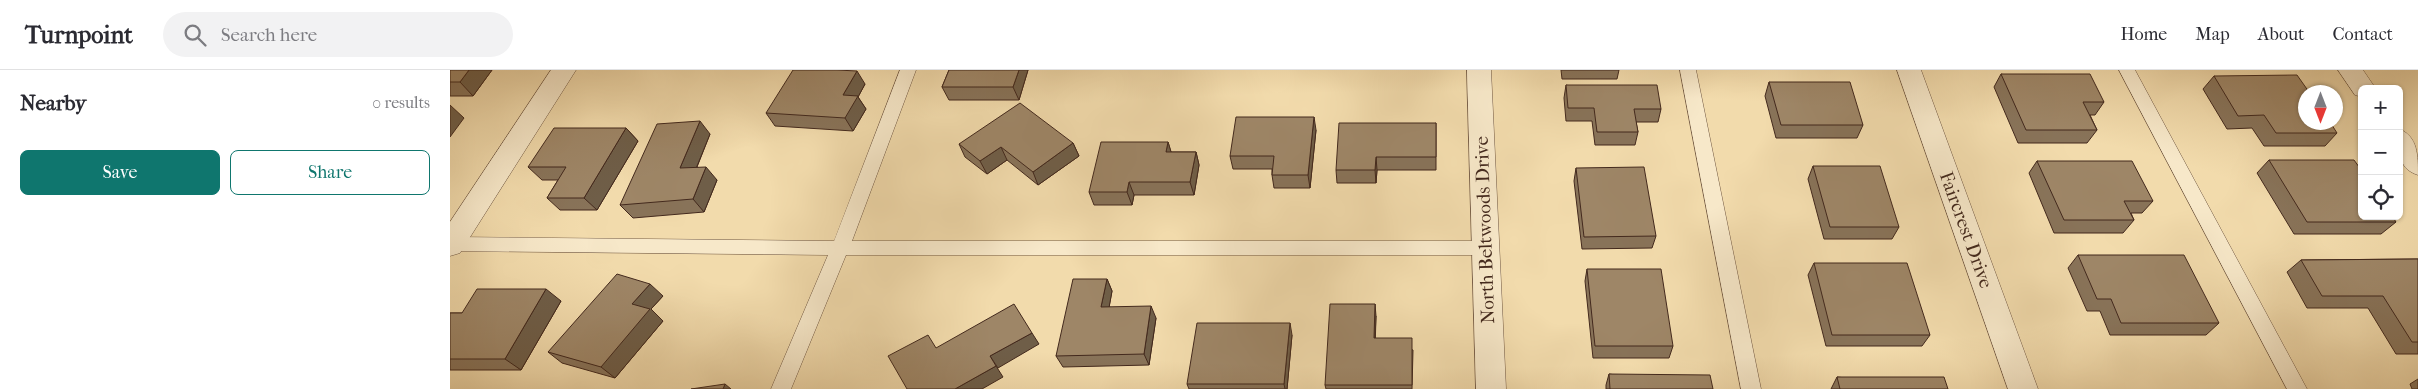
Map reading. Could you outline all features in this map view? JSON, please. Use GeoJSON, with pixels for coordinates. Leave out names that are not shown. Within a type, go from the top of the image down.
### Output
{"type":"FeatureCollection","features":[{"type":"Feature","properties":{"kind":"street"},"geometry":{"type":"LineString","coordinates":[[450,245],[564,70]]}},
{"type":"Feature","properties":{"kind":"street","name":"North Beltwoods Drive"},"geometry":{"type":"LineString","coordinates":[[1479,70],[1491,389]]}},
{"type":"Feature","properties":{"kind":"street","name":"Faircrest Drive"},"geometry":{"type":"LineString","coordinates":[[1909,70],[2023,389]]}},
{"type":"Feature","properties":{"kind":"street"},"geometry":{"type":"LineString","coordinates":[[2350,70],[2361,85]]}},
{"type":"Feature","properties":{"kind":"street"},"geometry":{"type":"LineString","coordinates":[[2403,144],[2418,165]]}},
{"type":"Feature","properties":{"kind":"lane"},"geometry":{"type":"LineString","coordinates":[[781,389],[840,248],[908,70]]}},
{"type":"Feature","properties":{"kind":"lane"},"geometry":{"type":"LineString","coordinates":[[1688,70],[1751,389]]}},
{"type":"Feature","properties":{"kind":"lane"},"geometry":{"type":"LineString","coordinates":[[2127,70],[2298,389]]}},
{"type":"Feature","properties":{"kind":"lane"},"geometry":{"type":"LineString","coordinates":[[450,245],[840,248],[1486,248]]}},
{"type":"Feature","properties":{"kind":"building"},"geometry":{"type":"Polygon","coordinates":[[[450,70],[469,70],[460,82],[450,82],[450,70]]]}},
{"type":"Feature","properties":{"kind":"building"},"geometry":{"type":"Polygon","coordinates":[[[793,70],[857,71],[843,95],[858,96],[845,118],[766,113],[793,70]]]}},
{"type":"Feature","properties":{"kind":"building"},"geometry":{"type":"Polygon","coordinates":[[[949,70],[1019,70],[1013,87],[942,87],[949,70]]]}},
{"type":"Feature","properties":{"kind":"building"},"geometry":{"type":"Polygon","coordinates":[[[2001,74],[2090,74],[2104,102],[2083,102],[2097,130],[2026,130],[2001,74]]]}},
{"type":"Feature","properties":{"kind":"building"},"geometry":{"type":"Polygon","coordinates":[[[2297,75],[2304,85],[2298,85],[2298,130],[2335,130],[2337,133],[2276,133],[2264,115],[2238,116],[2214,76],[2297,75]]]}},
{"type":"Feature","properties":{"kind":"building"},"geometry":{"type":"Polygon","coordinates":[[[1769,82],[1850,82],[1863,125],[1781,125],[1769,82]]]}},
{"type":"Feature","properties":{"kind":"building"},"geometry":{"type":"Polygon","coordinates":[[[1566,85],[1657,85],[1661,109],[1634,109],[1638,132],[1597,132],[1594,108],[1568,108],[1566,85]]]}},
{"type":"Feature","properties":{"kind":"building"},"geometry":{"type":"Polygon","coordinates":[[[1020,103],[1073,143],[1033,172],[1001,147],[980,161],[959,144],[1020,103]]]}},
{"type":"Feature","properties":{"kind":"building"},"geometry":{"type":"Polygon","coordinates":[[[1236,117],[1314,117],[1308,175],[1272,175],[1274,156],[1230,156],[1236,117]]]}},
{"type":"Feature","properties":{"kind":"building"},"geometry":{"type":"Polygon","coordinates":[[[700,121],[680,168],[706,167],[693,199],[620,205],[657,124],[700,121]]]}},
{"type":"Feature","properties":{"kind":"building"},"geometry":{"type":"Polygon","coordinates":[[[1339,123],[1436,123],[1436,157],[1376,157],[1375,170],[1336,170],[1339,123]]]}},
{"type":"Feature","properties":{"kind":"building"},"geometry":{"type":"Polygon","coordinates":[[[554,128],[626,128],[584,198],[547,198],[566,167],[528,167],[554,128]]]}},
{"type":"Feature","properties":{"kind":"building"},"geometry":{"type":"Polygon","coordinates":[[[1101,142],[1168,142],[1166,152],[1196,152],[1190,182],[1129,182],[1127,192],[1089,192],[1101,142]]]}},
{"type":"Feature","properties":{"kind":"building"},"geometry":{"type":"Polygon","coordinates":[[[2269,160],[2354,160],[2358,166],[2358,220],[2395,220],[2396,222],[2307,222],[2269,160]]]}},
{"type":"Feature","properties":{"kind":"building"},"geometry":{"type":"Polygon","coordinates":[[[2037,161],[2132,161],[2153,201],[2124,201],[2134,220],[2064,220],[2037,161]]]}},
{"type":"Feature","properties":{"kind":"building"},"geometry":{"type":"Polygon","coordinates":[[[1813,166],[1880,166],[1899,227],[1830,227],[1813,166]]]}},
{"type":"Feature","properties":{"kind":"building"},"geometry":{"type":"Polygon","coordinates":[[[1644,167],[1656,236],[1584,237],[1576,168],[1644,167]]]}},
{"type":"Feature","properties":{"kind":"building"},"geometry":{"type":"Polygon","coordinates":[[[2078,255],[2184,255],[2219,323],[2121,323],[2111,299],[2097,299],[2078,255]]]}},
{"type":"Feature","properties":{"kind":"building"},"geometry":{"type":"Polygon","coordinates":[[[2418,259],[2418,342],[2412,342],[2383,296],[2322,296],[2301,260],[2418,259]]]}},
{"type":"Feature","properties":{"kind":"building"},"geometry":{"type":"Polygon","coordinates":[[[1814,263],[1907,263],[1930,335],[1832,335],[1814,263]]]}},
{"type":"Feature","properties":{"kind":"building"},"geometry":{"type":"Polygon","coordinates":[[[1587,269],[1661,269],[1673,346],[1595,346],[1587,269]]]}},
{"type":"Feature","properties":{"kind":"building"},"geometry":{"type":"Polygon","coordinates":[[[617,274],[650,284],[632,304],[650,309],[601,367],[548,352],[617,274]]]}},
{"type":"Feature","properties":{"kind":"building"},"geometry":{"type":"Polygon","coordinates":[[[1073,279],[1107,279],[1101,307],[1151,306],[1144,354],[1056,356],[1073,279]]]}},
{"type":"Feature","properties":{"kind":"building"},"geometry":{"type":"Polygon","coordinates":[[[477,289],[546,289],[505,359],[450,359],[450,313],[462,313],[477,289]]]}},
{"type":"Feature","properties":{"kind":"building"},"geometry":{"type":"Polygon","coordinates":[[[1014,304],[1032,333],[990,356],[996,366],[955,389],[907,389],[888,356],[928,335],[936,348],[1014,304]]]}},
{"type":"Feature","properties":{"kind":"building"},"geometry":{"type":"Polygon","coordinates":[[[1330,304],[1375,304],[1374,338],[1412,338],[1412,385],[1325,385],[1330,304]]]}},
{"type":"Feature","properties":{"kind":"building"},"geometry":{"type":"Polygon","coordinates":[[[1197,323],[1290,323],[1284,384],[1187,384],[1197,323]]]}},
{"type":"Feature","properties":{"kind":"building"},"geometry":{"type":"Polygon","coordinates":[[[1609,374],[1710,375],[1713,389],[1610,389],[1609,374]]]}},
{"type":"Feature","properties":{"kind":"building"},"geometry":{"type":"Polygon","coordinates":[[[1837,377],[1944,377],[1948,389],[1840,389],[1837,377]]]}},
{"type":"Feature","properties":{"kind":"building"},"geometry":{"type":"Polygon","coordinates":[[[725,384],[723,389],[691,389],[725,384]]]}}]}
